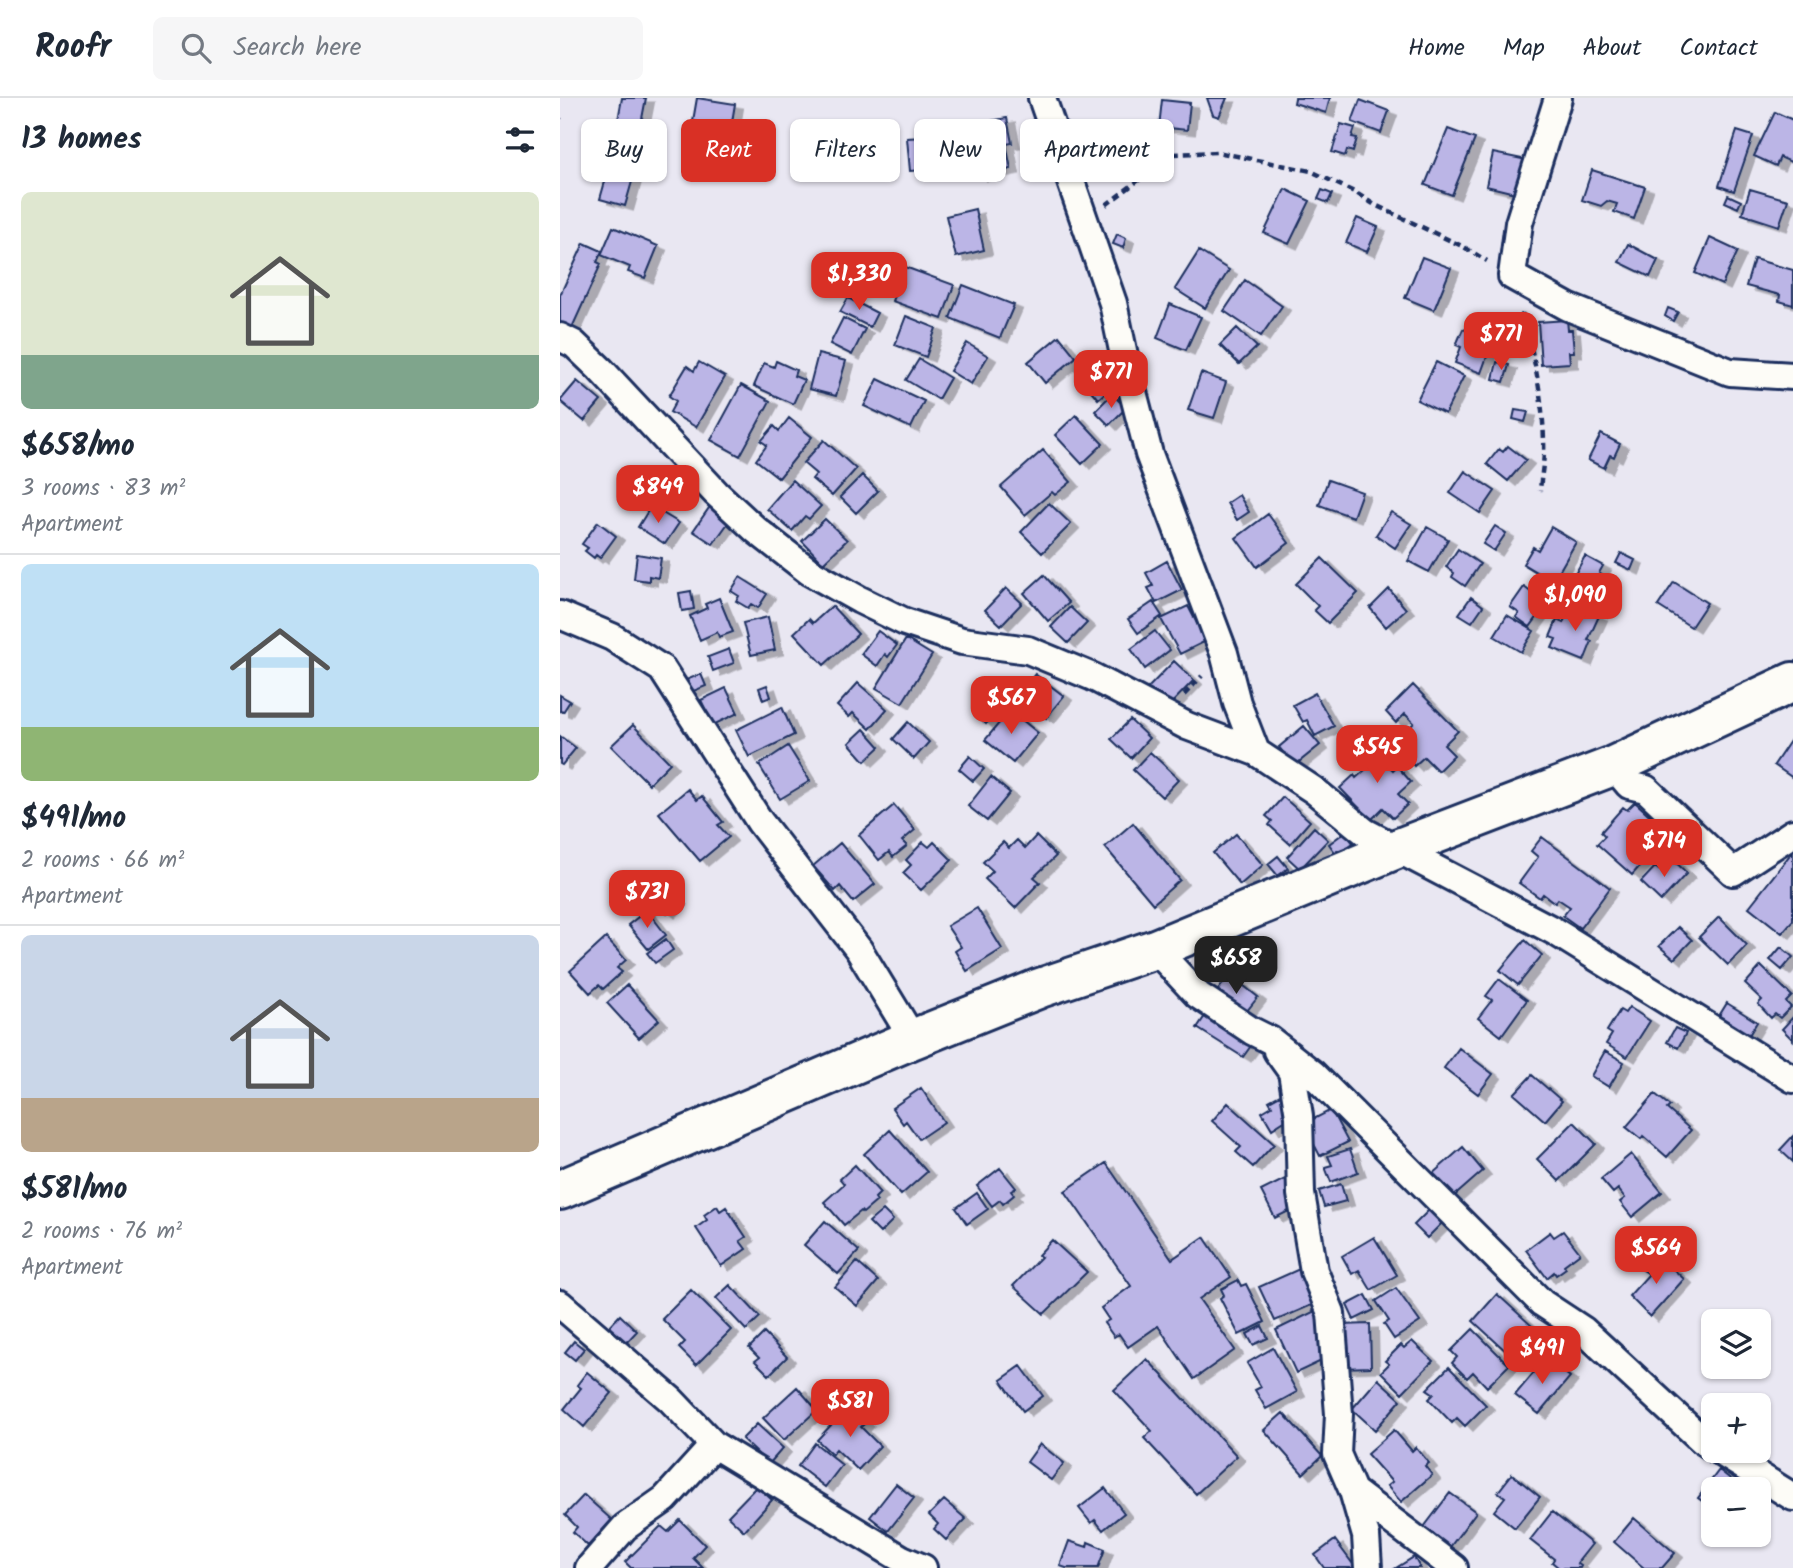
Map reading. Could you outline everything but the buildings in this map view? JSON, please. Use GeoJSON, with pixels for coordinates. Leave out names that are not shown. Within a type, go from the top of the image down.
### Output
{"type":"FeatureCollection","features":[{"type":"Feature","properties":{"kind":"street"},"geometry":{"type":"LineString","coordinates":[[1042,98],[1113,303],[1149,454],[1224,653],[1237,703],[1256,752]]}},
{"type":"Feature","properties":{"kind":"street"},"geometry":{"type":"LineString","coordinates":[[1558,98],[1519,223],[1512,276],[1568,307],[1730,372],[1793,376]]}},
{"type":"Feature","properties":{"kind":"street"},"geometry":{"type":"LineString","coordinates":[[560,337],[574,344],[600,369],[716,493],[756,530],[810,572],[905,622],[962,641],[1028,650],[1060,662],[1164,716],[1256,752],[1315,791],[1365,832],[1554,931],[1793,1079]]}},
{"type":"Feature","properties":{"kind":"street"},"geometry":{"type":"LineString","coordinates":[[560,615],[612,638],[662,669],[760,822],[855,944],[913,1039]]}},
{"type":"Feature","properties":{"kind":"street"},"geometry":{"type":"LineString","coordinates":[[560,1189],[913,1039],[1040,988],[1155,949],[1399,848],[1613,766],[1793,682]]}},
{"type":"Feature","properties":{"kind":"street"},"geometry":{"type":"LineString","coordinates":[[1613,766],[1629,785],[1646,789],[1733,872],[1793,833]]}},
{"type":"Feature","properties":{"kind":"street"},"geometry":{"type":"LineString","coordinates":[[1155,949],[1198,995],[1270,1040],[1313,1074],[1542,1303],[1583,1330],[1701,1439]]}},
{"type":"Feature","properties":{"kind":"street"},"geometry":{"type":"LineString","coordinates":[[1270,1040],[1292,1072],[1299,1115],[1301,1194],[1314,1271],[1331,1313],[1339,1414],[1337,1454],[1353,1491],[1366,1536],[1368,1568]]}},
{"type":"Feature","properties":{"kind":"street"},"geometry":{"type":"LineString","coordinates":[[560,1304],[671,1400],[714,1445],[902,1559],[923,1568]]}},
{"type":"Feature","properties":{"kind":"street"},"geometry":{"type":"LineString","coordinates":[[589,1568],[625,1527],[665,1499],[714,1445]]}},
{"type":"Feature","properties":{"kind":"street"},"geometry":{"type":"LineString","coordinates":[[1738,1463],[1793,1497]]}},
{"type":"Feature","properties":{"kind":"street"},"geometry":{"type":"LineString","coordinates":[[1353,1491],[1454,1568]]}},
{"type":"Feature","properties":{"kind":"path"},"geometry":{"type":"LineString","coordinates":[[1085,220],[1173,154],[1217,152],[1311,171],[1464,247],[1512,276],[1531,345],[1541,401],[1545,444],[1540,491]]}},
{"type":"Feature","properties":{"kind":"path"},"geometry":{"type":"LineString","coordinates":[[1164,716],[1224,653]]}}]}
